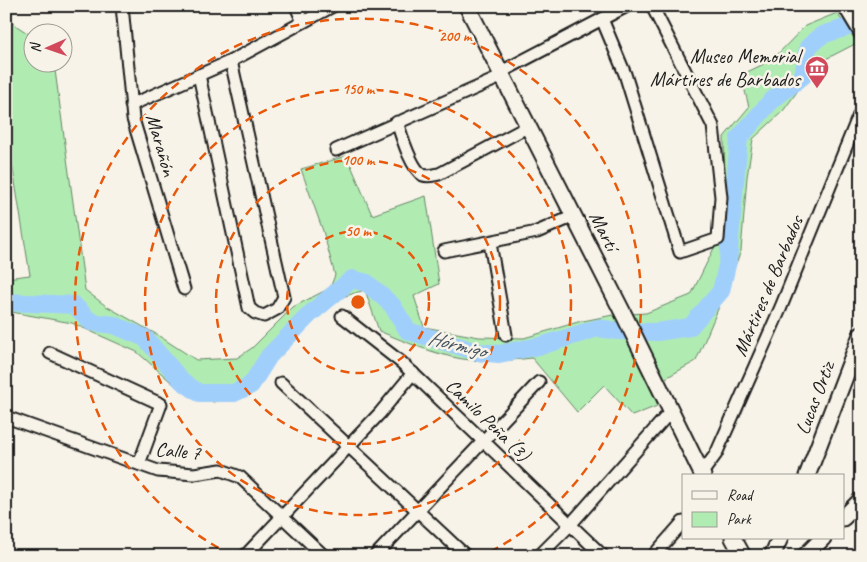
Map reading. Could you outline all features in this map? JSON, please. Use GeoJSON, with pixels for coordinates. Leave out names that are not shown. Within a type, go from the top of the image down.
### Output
{"type":"FeatureCollection","features":[{"type":"Feature","properties":{"kind":"main road","name":"Martí"},"geometry":{"type":"LineString","coordinates":[[468,6],[653,372],[702,474]]}},
{"type":"Feature","properties":{"kind":"main road"},"geometry":{"type":"LineString","coordinates":[[846,6],[861,31]]}},
{"type":"Feature","properties":{"kind":"main road","name":"Lucas Ortiz"},"geometry":{"type":"LineString","coordinates":[[808,474],[860,341]]}},
{"type":"Feature","properties":{"kind":"main road"},"geometry":{"type":"LineString","coordinates":[[734,540],[738,556]]}},
{"type":"Feature","properties":{"kind":"main road"},"geometry":{"type":"LineString","coordinates":[[734,540],[743,556]]}},
{"type":"Feature","properties":{"kind":"main road"},"geometry":{"type":"LineString","coordinates":[[772,556],[779,540]]}},
{"type":"Feature","properties":{"kind":"main road"},"geometry":{"type":"LineString","coordinates":[[805,556],[821,540]]}},
{"type":"Feature","properties":{"kind":"street","name":"Marañón"},"geometry":{"type":"LineString","coordinates":[[122,6],[132,119],[184,290]]}},
{"type":"Feature","properties":{"kind":"street"},"geometry":{"type":"LineString","coordinates":[[296,6],[303,22]]}},
{"type":"Feature","properties":{"kind":"street"},"geometry":{"type":"LineString","coordinates":[[130,105],[231,61],[333,6]]}},
{"type":"Feature","properties":{"kind":"street"},"geometry":{"type":"LineString","coordinates":[[336,150],[502,74],[627,6]]}},
{"type":"Feature","properties":{"kind":"street"},"geometry":{"type":"LineString","coordinates":[[602,19],[625,74],[680,252],[718,239],[721,197],[712,126],[652,6]]}},
{"type":"Feature","properties":{"kind":"street"},"geometry":{"type":"LineString","coordinates":[[199,75],[249,308],[255,313],[264,316],[278,309],[284,297],[231,61]]}},
{"type":"Feature","properties":{"kind":"street","name":"Mártires de Barbados"},"geometry":{"type":"LineString","coordinates":[[703,474],[716,454],[782,307],[861,110]]}},
{"type":"Feature","properties":{"kind":"street"},"geometry":{"type":"LineString","coordinates":[[397,122],[407,150],[416,166],[421,174],[428,176],[438,174],[528,126]]}},
{"type":"Feature","properties":{"kind":"street"},"geometry":{"type":"LineString","coordinates":[[444,251],[537,232],[574,216]]}},
{"type":"Feature","properties":{"kind":"street"},"geometry":{"type":"LineString","coordinates":[[490,243],[506,336]]}},
{"type":"Feature","properties":{"kind":"street","name":"Camilo Peña (3)"},"geometry":{"type":"LineString","coordinates":[[342,316],[402,362],[603,556]]}},
{"type":"Feature","properties":{"kind":"street"},"geometry":{"type":"LineString","coordinates":[[50,352],[161,404],[139,464]]}},
{"type":"Feature","properties":{"kind":"street"},"geometry":{"type":"LineString","coordinates":[[245,556],[413,374]]}},
{"type":"Feature","properties":{"kind":"street"},"geometry":{"type":"LineString","coordinates":[[375,556],[539,382]]}},
{"type":"Feature","properties":{"kind":"street"},"geometry":{"type":"LineString","coordinates":[[281,383],[466,556]]}},
{"type":"Feature","properties":{"kind":"street"},"geometry":{"type":"LineString","coordinates":[[540,556],[671,411]]}},
{"type":"Feature","properties":{"kind":"street","name":"Calle 7"},"geometry":{"type":"LineString","coordinates":[[6,417],[158,472],[194,474],[221,470],[240,477],[324,556]]}},
{"type":"Feature","properties":{"kind":"street"},"geometry":{"type":"LineString","coordinates":[[653,556],[682,523]]}},
{"type":"Feature","properties":{"kind":"green space"},"geometry":{"type":"Polygon","coordinates":[[[837,13],[857,43],[818,63],[783,111],[753,139],[747,177],[741,251],[696,361],[655,384],[657,406],[632,416],[604,385],[577,412],[532,358],[492,361],[462,359],[424,349],[379,331],[365,290],[339,298],[280,353],[254,387],[243,397],[213,402],[178,388],[137,352],[72,323],[6,311],[6,278],[30,275],[6,126],[6,30],[9,21],[22,29],[22,72],[55,72],[85,290],[106,306],[156,334],[196,360],[237,358],[252,348],[293,307],[330,288],[335,275],[323,231],[301,169],[347,156],[372,215],[426,196],[439,284],[414,296],[424,327],[479,337],[524,338],[578,322],[613,315],[646,313],[691,295],[714,248],[725,181],[724,137],[749,107],[741,75],[772,60],[805,26],[837,13]]]}},
{"type":"Feature","properties":{"kind":"waterway","name":"Hórmigo"},"geometry":{"type":"LineString","coordinates":[[6,302],[74,305],[91,322],[114,325],[145,338],[182,381],[199,393],[234,393],[251,385],[269,356],[310,314],[352,279],[367,283],[392,305],[408,331],[478,352],[499,354],[544,345],[598,328],[618,331],[657,332],[690,327],[721,291],[728,261],[739,138],[771,101],[803,76],[808,47],[822,35],[861,23]]}},
{"type":"Feature","properties":{"kind":"place","name":"Museo Memorial Mártires de Barbados"},"geometry":{"type":"Point","coordinates":[817,89]}}]}
